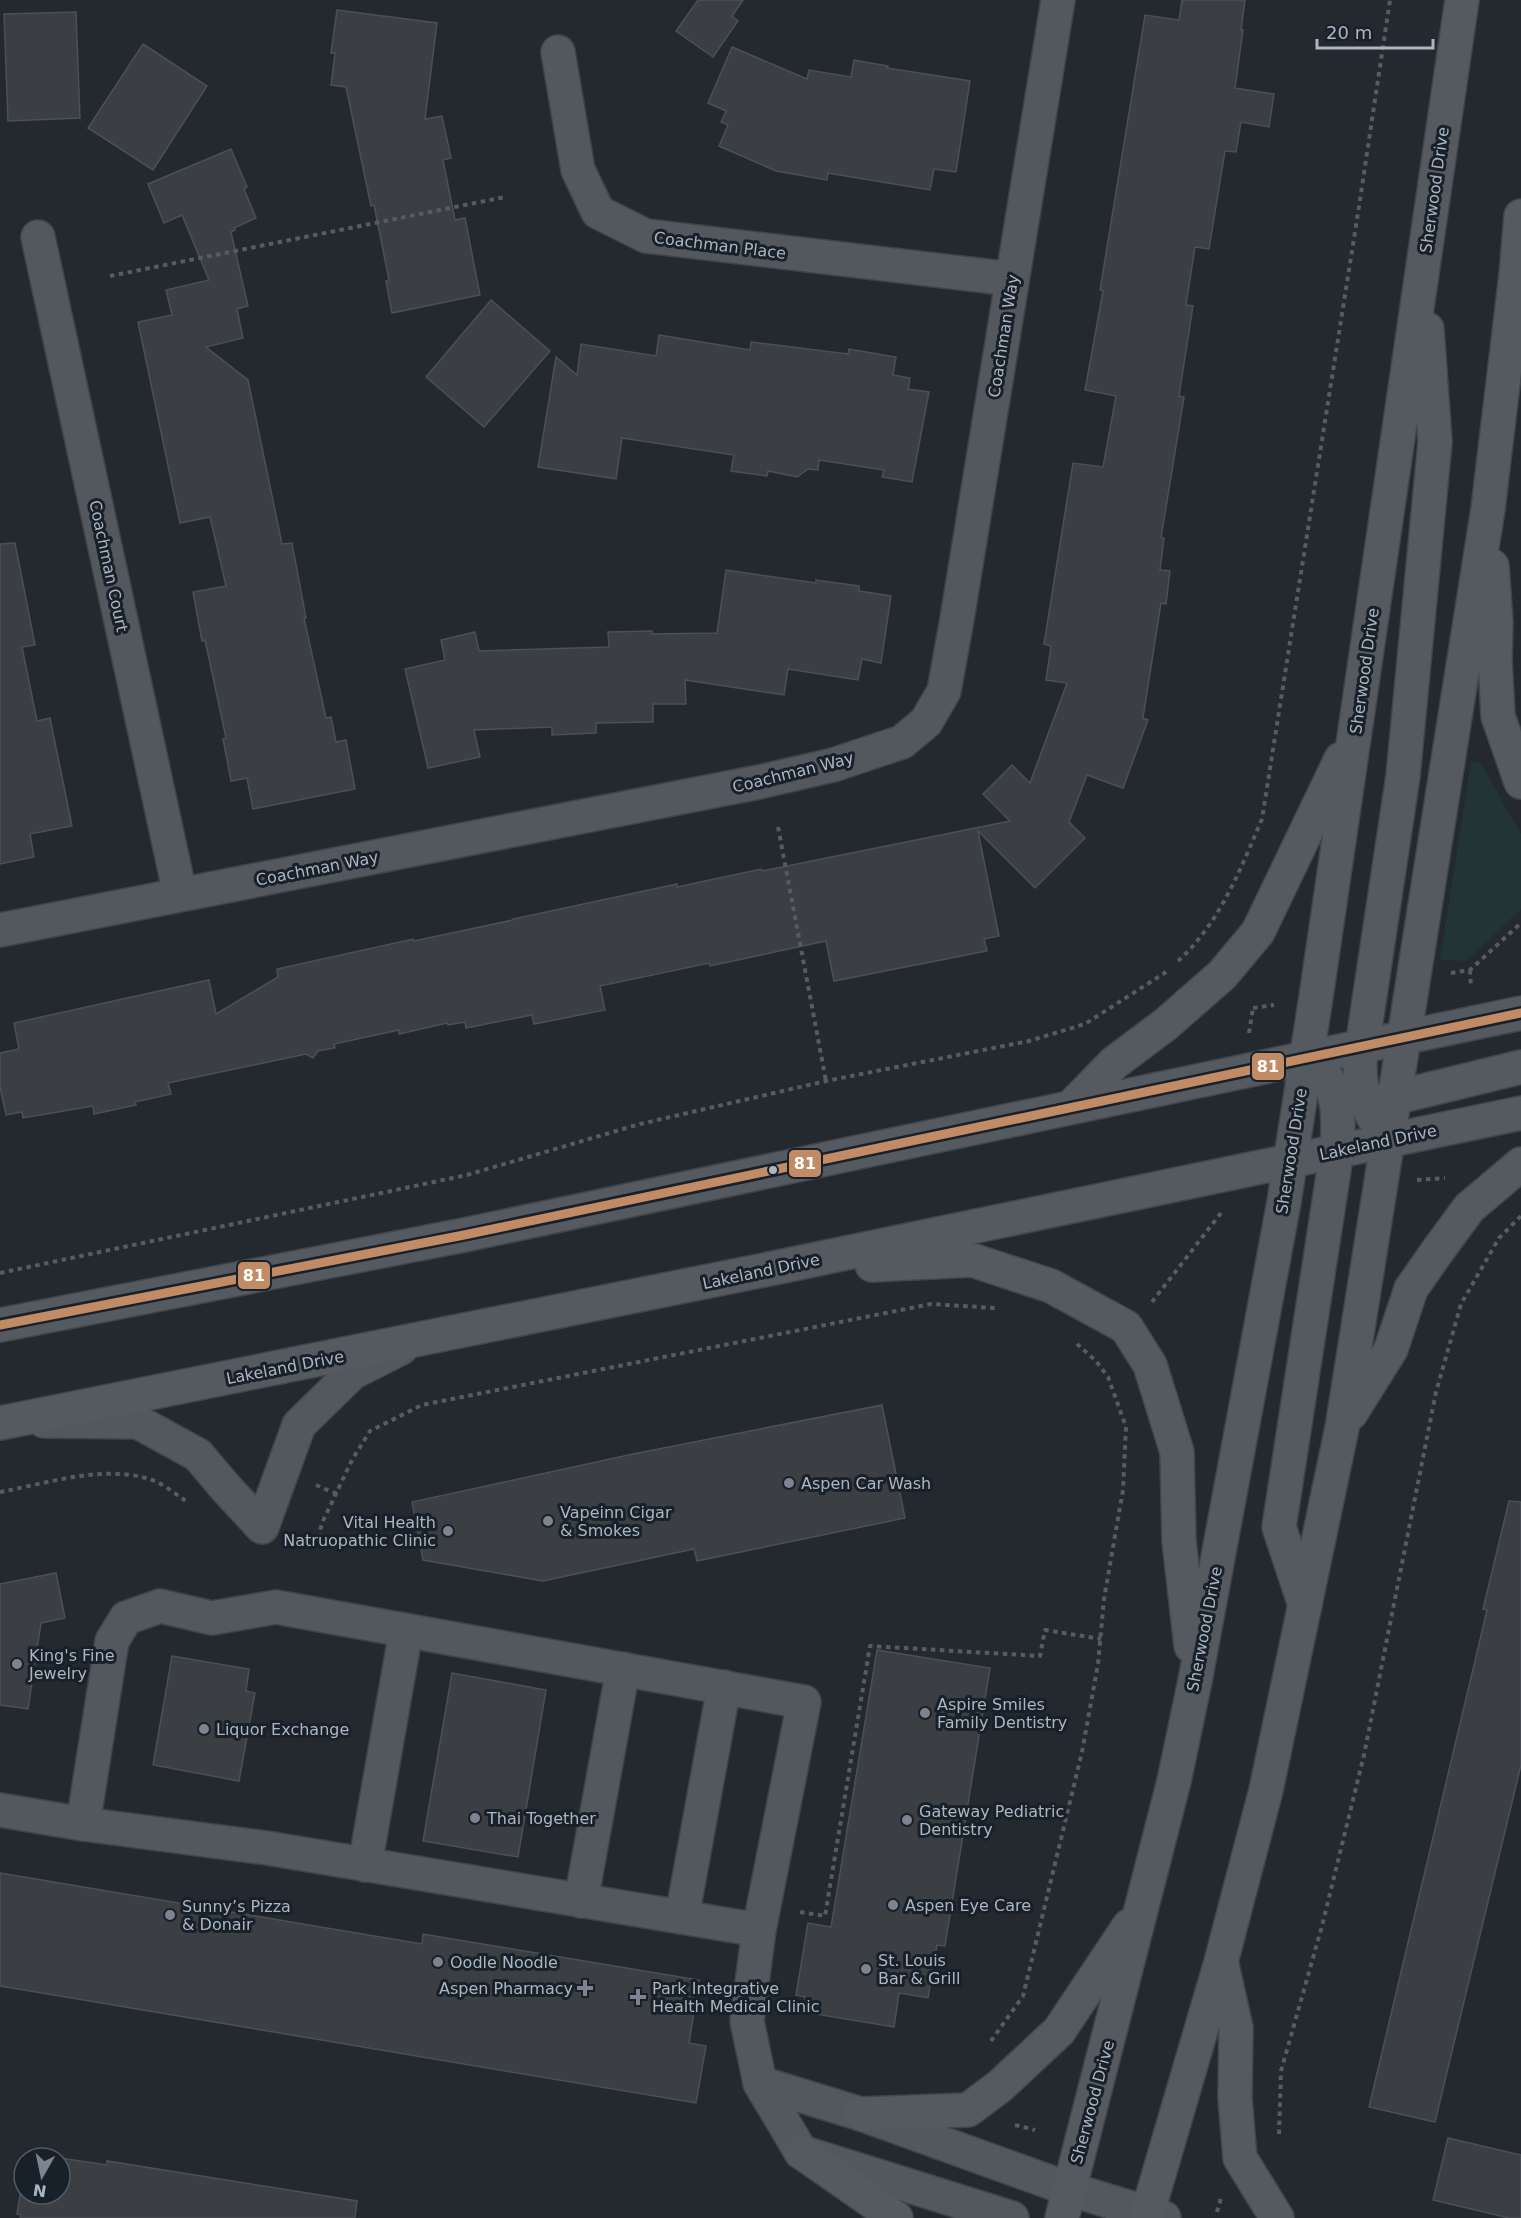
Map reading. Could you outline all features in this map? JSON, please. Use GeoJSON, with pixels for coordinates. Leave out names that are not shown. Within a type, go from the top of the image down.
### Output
{"type":"FeatureCollection","features":[{"type":"Feature","properties":{"kind":"main road","name":"Sherwood Drive"},"geometry":{"type":"LineString","coordinates":[[1065,2204],[1174,1781],[1195,1681],[1280,1225],[1462,0]]}},
{"type":"Feature","properties":{"kind":"main road"},"geometry":{"type":"LineString","coordinates":[[1359,1118],[1404,1037],[1488,509],[1521,216]]}},
{"type":"Feature","properties":{"kind":"main road"},"geometry":{"type":"LineString","coordinates":[[1305,1607],[1279,1527],[1359,1118],[1361,1046],[1403,776],[1435,441],[1422,268]]}},
{"type":"Feature","properties":{"kind":"main road"},"geometry":{"type":"LineString","coordinates":[[1488,509],[1496,622],[1495,660],[1498,716],[1521,782]]}},
{"type":"Feature","properties":{"kind":"main road"},"geometry":{"type":"LineString","coordinates":[[1071,1107],[1114,1063],[1166,1024],[1222,975],[1258,932],[1355,730]]}},
{"type":"Feature","properties":{"kind":"main road"},"geometry":{"type":"LineString","coordinates":[[0,1325],[464,1235],[1521,1013]]}},
{"type":"Feature","properties":{"kind":"main road"},"geometry":{"type":"LineString","coordinates":[[1153,2216],[1266,1790],[1342,1428],[1389,1139],[1359,1118],[1335,1097],[1331,1085],[1318,1066],[1305,1058]]}},
{"type":"Feature","properties":{"kind":"main road"},"geometry":{"type":"LineString","coordinates":[[1359,1118],[1521,1067]]}},
{"type":"Feature","properties":{"kind":"main road","name":"Lakeland Drive"},"geometry":{"type":"LineString","coordinates":[[8,1422],[414,1342],[1229,1175],[1290,1161],[1359,1118],[1389,1139],[1521,1113]]}},
{"type":"Feature","properties":{"kind":"main road"},"geometry":{"type":"LineString","coordinates":[[1342,1428],[1391,1348],[1411,1289],[1436,1252],[1469,1208],[1521,1164]]}},
{"type":"Feature","properties":{"kind":"main road"},"geometry":{"type":"LineString","coordinates":[[769,1269],[972,1260],[1052,1286],[1126,1327],[1150,1365],[1177,1452],[1179,1541],[1195,1681]]}},
{"type":"Feature","properties":{"kind":"main road"},"geometry":{"type":"LineString","coordinates":[[861,2114],[968,2110],[1000,2086],[1059,2031],[1144,1904]]}},
{"type":"Feature","properties":{"kind":"main road"},"geometry":{"type":"LineString","coordinates":[[1221,1962],[1236,2028],[1235,2098],[1240,2158],[1277,2218]]}},
{"type":"Feature","properties":{"kind":"main road"},"geometry":{"type":"LineString","coordinates":[[801,2152],[896,2218]]}},
{"type":"Feature","properties":{"kind":"street","name":"Coachman Way"},"geometry":{"type":"LineString","coordinates":[[0,930],[759,782],[833,765],[902,742],[926,722],[944,691],[1058,0]]}},
{"type":"Feature","properties":{"kind":"street","name":"Coachman Place"},"geometry":{"type":"LineString","coordinates":[[558,52],[578,170],[598,212],[646,236],[1012,279]]}},
{"type":"Feature","properties":{"kind":"street","name":"Coachman Court"},"geometry":{"type":"LineString","coordinates":[[38,237],[180,894]]}},
{"type":"Feature","properties":{"kind":"street"},"geometry":{"type":"LineString","coordinates":[[8,1422],[138,1422],[198,1455],[262,1527],[299,1425],[352,1373],[414,1342]]}},
{"type":"Feature","properties":{"kind":"street"},"geometry":{"type":"LineString","coordinates":[[83,1824],[112,1641],[126,1618],[159,1606],[212,1618],[276,1607],[804,1702],[759,1930],[747,2021],[760,2083],[801,2152],[1012,2218]]}},
{"type":"Feature","properties":{"kind":"street"},"geometry":{"type":"LineString","coordinates":[[365,1864],[406,1631]]}},
{"type":"Feature","properties":{"kind":"street"},"geometry":{"type":"LineString","coordinates":[[581,1901],[623,1669]]}},
{"type":"Feature","properties":{"kind":"street"},"geometry":{"type":"LineString","coordinates":[[682,1917],[724,1687]]}},
{"type":"Feature","properties":{"kind":"street"},"geometry":{"type":"LineString","coordinates":[[0,1810],[83,1824],[267,1848],[759,1930]]}},
{"type":"Feature","properties":{"kind":"street"},"geometry":{"type":"LineString","coordinates":[[760,2083],[861,2114],[1065,2204],[1153,2216]]}},
{"type":"Feature","properties":{"kind":"path"},"geometry":{"type":"LineString","coordinates":[[0,1273],[467,1175],[640,1124],[826,1081],[1029,1041],[1085,1024],[1166,972],[1193,947],[1226,900],[1262,819],[1357,225],[1390,0]]}},
{"type":"Feature","properties":{"kind":"path"},"geometry":{"type":"LineString","coordinates":[[110,276],[506,197]]}},
{"type":"Feature","properties":{"kind":"path"},"geometry":{"type":"LineString","coordinates":[[778,827],[826,1081]]}},
{"type":"Feature","properties":{"kind":"path"},"geometry":{"type":"LineString","coordinates":[[1450,973],[1470,970],[1521,922]]}},
{"type":"Feature","properties":{"kind":"path"},"geometry":{"type":"LineString","coordinates":[[1247,1042],[1253,1008],[1274,1005]]}},
{"type":"Feature","properties":{"kind":"path"},"geometry":{"type":"LineString","coordinates":[[1413,1181],[1452,1178]]}},
{"type":"Feature","properties":{"kind":"path"},"geometry":{"type":"LineString","coordinates":[[1151,1303],[1222,1212]]}},
{"type":"Feature","properties":{"kind":"path"},"geometry":{"type":"LineString","coordinates":[[1279,2134],[1281,2070],[1322,1926],[1364,1755],[1436,1392],[1461,1304],[1499,1238],[1521,1216]]}},
{"type":"Feature","properties":{"kind":"path"},"geometry":{"type":"LineString","coordinates":[[321,1538],[320,1529],[352,1460],[370,1431],[422,1405],[932,1304],[1005,1309]]}},
{"type":"Feature","properties":{"kind":"path"},"geometry":{"type":"LineString","coordinates":[[990,2043],[1023,1996],[1082,1752],[1098,1664],[1104,1599],[1123,1490],[1126,1427],[1108,1377],[1096,1361],[1075,1342]]}},
{"type":"Feature","properties":{"kind":"path"},"geometry":{"type":"LineString","coordinates":[[0,1492],[104,1473],[128,1474],[157,1482],[195,1507]]}},
{"type":"Feature","properties":{"kind":"path"},"geometry":{"type":"LineString","coordinates":[[795,1911],[825,1916],[870,1646],[1040,1656],[1045,1630],[1101,1639]]}},
{"type":"Feature","properties":{"kind":"path"},"geometry":{"type":"LineString","coordinates":[[1015,2125],[1035,2130]]}},
{"type":"Feature","properties":{"kind":"shaded area"},"geometry":{"type":"Polygon","coordinates":[[[1471,762],[1478,762],[1482,766],[1521,834],[1521,909],[1466,961],[1440,960],[1471,762]]]}},
{"type":"Feature","properties":{"kind":"building"},"geometry":{"type":"Polygon","coordinates":[[[698,0],[743,0],[732,16],[738,21],[713,57],[676,31],[698,0]]]}},
{"type":"Feature","properties":{"kind":"building"},"geometry":{"type":"Polygon","coordinates":[[[1182,0],[1245,0],[1235,88],[1274,94],[1269,127],[1241,122],[1236,152],[1225,151],[1209,249],[1195,247],[1186,305],[1193,306],[1179,396],[1184,397],[1161,538],[1164,538],[1160,570],[1170,571],[1166,604],[1161,603],[1143,718],[1148,720],[1123,788],[1087,775],[1069,822],[1085,838],[1035,888],[978,831],[999,936],[984,939],[987,951],[834,981],[826,941],[710,966],[709,963],[600,986],[605,1010],[534,1024],[532,1015],[466,1028],[465,1022],[448,1025],[447,1023],[399,1034],[399,1030],[334,1044],[335,1048],[318,1051],[313,1058],[306,1054],[168,1083],[171,1094],[135,1102],[136,1105],[94,1114],[93,1106],[23,1118],[22,1112],[6,1115],[0,1087],[0,1053],[19,1049],[14,1023],[209,980],[216,1014],[278,977],[277,969],[677,884],[677,887],[761,869],[762,871],[1010,821],[983,794],[1012,765],[1030,783],[1067,683],[1046,680],[1051,646],[1044,644],[1073,463],[1103,467],[1116,396],[1085,390],[1103,291],[1100,290],[1145,15],[1179,20],[1182,0]]]}},
{"type":"Feature","properties":{"kind":"building"},"geometry":{"type":"Polygon","coordinates":[[[337,10],[437,23],[425,119],[442,116],[451,158],[443,160],[455,220],[465,218],[480,295],[392,313],[386,281],[389,280],[374,205],[371,206],[346,87],[331,85],[335,53],[331,53],[337,10]]]}},
{"type":"Feature","properties":{"kind":"building"},"geometry":{"type":"Polygon","coordinates":[[[76,12],[80,118],[8,121],[4,14],[76,12]]]}},
{"type":"Feature","properties":{"kind":"building"},"geometry":{"type":"Polygon","coordinates":[[[143,44],[207,86],[153,170],[88,128],[143,44]]]}},
{"type":"Feature","properties":{"kind":"building"},"geometry":{"type":"Polygon","coordinates":[[[732,47],[807,79],[809,70],[851,77],[854,60],[888,66],[887,68],[970,81],[956,172],[934,169],[930,190],[828,173],[827,180],[776,171],[719,146],[728,125],[721,122],[726,111],[708,103],[732,47]]]}},
{"type":"Feature","properties":{"kind":"building"},"geometry":{"type":"Polygon","coordinates":[[[231,149],[247,187],[244,189],[256,218],[234,228],[235,230],[231,232],[248,306],[237,309],[243,338],[206,347],[248,380],[282,544],[292,543],[306,618],[304,618],[326,718],[331,717],[336,742],[346,740],[355,789],[253,809],[247,778],[231,781],[223,739],[226,738],[205,640],[202,641],[193,592],[226,586],[210,517],[180,523],[138,322],[172,315],[166,290],[209,280],[182,215],[164,223],[148,184],[231,149]]]}},
{"type":"Feature","properties":{"kind":"building"},"geometry":{"type":"Polygon","coordinates":[[[491,300],[550,351],[484,427],[426,377],[491,300]]]}},
{"type":"Feature","properties":{"kind":"building"},"geometry":{"type":"Polygon","coordinates":[[[659,335],[750,350],[751,342],[848,354],[849,349],[896,357],[893,375],[910,378],[908,389],[929,392],[912,482],[882,477],[884,470],[819,460],[818,470],[808,469],[797,477],[768,471],[767,476],[731,471],[734,455],[622,438],[616,479],[538,467],[556,357],[577,375],[581,344],[656,356],[659,335]]]}},
{"type":"Feature","properties":{"kind":"building"},"geometry":{"type":"Polygon","coordinates":[[[15,543],[35,645],[22,647],[37,721],[50,718],[72,826],[30,834],[34,857],[0,864],[0,544],[15,543]]]}},
{"type":"Feature","properties":{"kind":"building"},"geometry":{"type":"Polygon","coordinates":[[[726,570],[816,583],[816,580],[859,586],[859,591],[891,596],[881,663],[862,659],[858,680],[788,669],[784,695],[685,680],[686,704],[653,704],[653,722],[596,723],[596,733],[552,735],[552,727],[474,730],[480,757],[428,768],[405,669],[445,660],[441,640],[475,632],[479,651],[609,647],[608,632],[717,633],[726,570]]]}},
{"type":"Feature","properties":{"kind":"building"},"geometry":{"type":"Polygon","coordinates":[[[882,1405],[905,1518],[697,1561],[694,1549],[543,1581],[423,1560],[412,1502],[633,1454],[882,1405]]]}},
{"type":"Feature","properties":{"kind":"building"},"geometry":{"type":"Polygon","coordinates":[[[1509,1501],[1521,1502],[1521,1765],[1435,2122],[1369,2107],[1487,1610],[1483,1609],[1509,1501]]]}},
{"type":"Feature","properties":{"kind":"building","name":"King's Fine Jewelry"},"geometry":{"type":"Polygon","coordinates":[[[56,1573],[65,1618],[41,1623],[28,1709],[0,1705],[0,1584],[56,1573]]]}},
{"type":"Feature","properties":{"kind":"building"},"geometry":{"type":"Polygon","coordinates":[[[877,1650],[990,1668],[945,1946],[937,1945],[928,1998],[899,1993],[894,2027],[803,2012],[805,1997],[796,1995],[808,1923],[831,1927],[877,1650]]]}},
{"type":"Feature","properties":{"kind":"building","name":"Liquor Exchange"},"geometry":{"type":"Polygon","coordinates":[[[172,1656],[249,1669],[246,1691],[255,1693],[239,1781],[153,1765],[172,1656]]]}},
{"type":"Feature","properties":{"kind":"building"},"geometry":{"type":"Polygon","coordinates":[[[452,1673],[546,1690],[518,1857],[423,1841],[452,1673]]]}},
{"type":"Feature","properties":{"kind":"building"},"geometry":{"type":"Polygon","coordinates":[[[0,1873],[422,1944],[423,1934],[699,1980],[689,2043],[706,2046],[696,2103],[0,1986],[0,1873]]]}},
{"type":"Feature","properties":{"kind":"building"},"geometry":{"type":"Polygon","coordinates":[[[1448,2138],[1521,2155],[1521,2218],[1509,2218],[1433,2200],[1448,2138]]]}},
{"type":"Feature","properties":{"kind":"building"},"geometry":{"type":"Polygon","coordinates":[[[72,2160],[107,2165],[107,2161],[357,2201],[355,2218],[20,2218],[21,2215],[17,2214],[18,2206],[72,2206],[72,2160]]]}},
{"type":"Feature","properties":{"kind":"transit line","name":"81"},"geometry":{"type":"LineString","coordinates":[[0,1325],[464,1235],[1521,1013]]}},
{"type":"Feature","properties":{"kind":"place","name":"Aspen Car Wash"},"geometry":{"type":"Point","coordinates":[789,1483]}},
{"type":"Feature","properties":{"kind":"place","name":"Vapeinn Cigar & Smokes"},"geometry":{"type":"Point","coordinates":[548,1521]}},
{"type":"Feature","properties":{"kind":"place","name":"Vital Health Natruopathic Clinic"},"geometry":{"type":"Point","coordinates":[448,1531]}},
{"type":"Feature","properties":{"kind":"place","name":"King's Fine Jewelry"},"geometry":{"type":"Point","coordinates":[17,1664]}},
{"type":"Feature","properties":{"kind":"place","name":"Aspire Smiles Family Dentistry"},"geometry":{"type":"Point","coordinates":[925,1713]}},
{"type":"Feature","properties":{"kind":"place","name":"Liquor Exchange"},"geometry":{"type":"Point","coordinates":[204,1729]}},
{"type":"Feature","properties":{"kind":"place","name":"Thai Together"},"geometry":{"type":"Point","coordinates":[475,1818]}},
{"type":"Feature","properties":{"kind":"place","name":"Gateway Pediatric Dentistry"},"geometry":{"type":"Point","coordinates":[907,1820]}},
{"type":"Feature","properties":{"kind":"place","name":"Aspen Eye Care"},"geometry":{"type":"Point","coordinates":[893,1905]}},
{"type":"Feature","properties":{"kind":"place","name":"Sunny’s Pizza & Donair"},"geometry":{"type":"Point","coordinates":[170,1915]}},
{"type":"Feature","properties":{"kind":"place","name":"Oodle Noodle"},"geometry":{"type":"Point","coordinates":[438,1962]}},
{"type":"Feature","properties":{"kind":"place","name":"St. Louis Bar & Grill"},"geometry":{"type":"Point","coordinates":[866,1969]}},
{"type":"Feature","properties":{"kind":"place","name":"Aspen Pharmacy"},"geometry":{"type":"Point","coordinates":[585,1988]}},
{"type":"Feature","properties":{"kind":"place","name":"Park Integrative Health Medical Clinic"},"geometry":{"type":"Point","coordinates":[638,1997]}}]}
